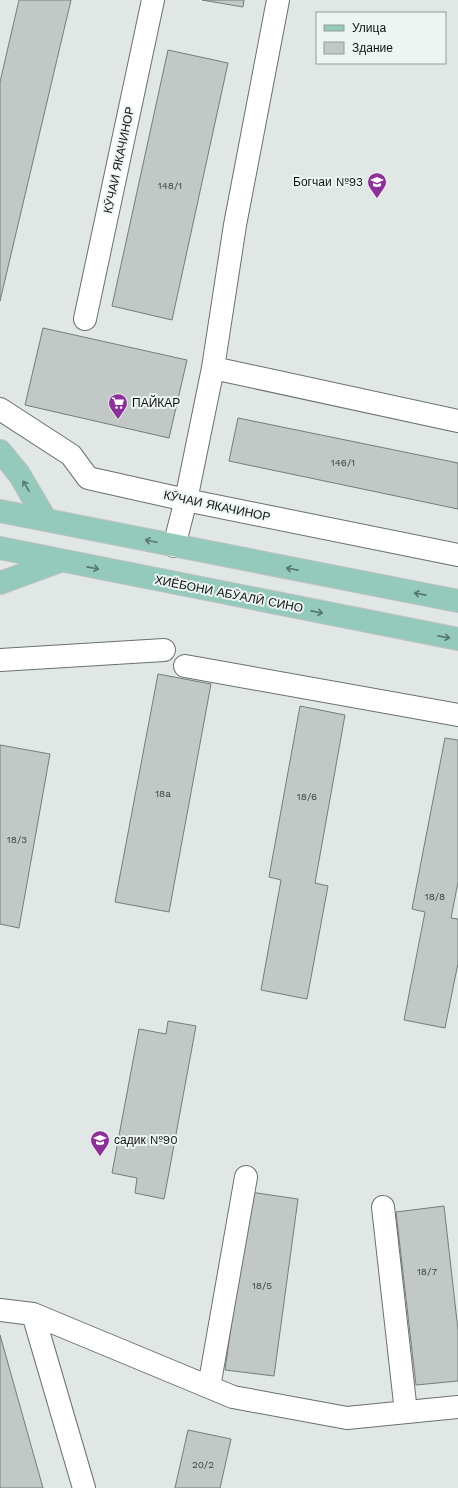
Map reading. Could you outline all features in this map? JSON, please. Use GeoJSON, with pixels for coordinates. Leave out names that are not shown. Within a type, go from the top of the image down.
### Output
{"type":"FeatureCollection","features":[{"type":"Feature","properties":{"kind":"main road"},"geometry":{"type":"LineString","coordinates":[[0,451],[19,474],[46,520]]}},
{"type":"Feature","properties":{"kind":"main road"},"geometry":{"type":"LineString","coordinates":[[0,511],[458,601]]}},
{"type":"Feature","properties":{"kind":"main road","name":"ХИЁБОНИ АБӮАЛӢ СИНО"},"geometry":{"type":"LineString","coordinates":[[0,548],[60,562],[458,639]]}},
{"type":"Feature","properties":{"kind":"main road"},"geometry":{"type":"LineString","coordinates":[[0,582],[60,562]]}},
{"type":"Feature","properties":{"kind":"street","name":"КӮЧАИ ЯКАЧИНОР"},"geometry":{"type":"LineString","coordinates":[[85,319],[153,0]]}},
{"type":"Feature","properties":{"kind":"street"},"geometry":{"type":"LineString","coordinates":[[174,546],[186,500],[213,368],[235,225],[278,0]]}},
{"type":"Feature","properties":{"kind":"street"},"geometry":{"type":"LineString","coordinates":[[213,368],[458,421]]}},
{"type":"Feature","properties":{"kind":"street","name":"КӮЧАИ ЯКАЧИНОР"},"geometry":{"type":"LineString","coordinates":[[0,408],[71,455],[88,478],[186,500],[458,555]]}},
{"type":"Feature","properties":{"kind":"street"},"geometry":{"type":"LineString","coordinates":[[0,660],[164,650]]}},
{"type":"Feature","properties":{"kind":"street"},"geometry":{"type":"LineString","coordinates":[[185,666],[458,715]]}},
{"type":"Feature","properties":{"kind":"street"},"geometry":{"type":"LineString","coordinates":[[209,1387],[246,1177]]}},
{"type":"Feature","properties":{"kind":"street"},"geometry":{"type":"LineString","coordinates":[[383,1208],[406,1412]]}},
{"type":"Feature","properties":{"kind":"street"},"geometry":{"type":"LineString","coordinates":[[0,1310],[33,1314],[233,1397],[347,1418],[458,1407]]}},
{"type":"Feature","properties":{"kind":"street"},"geometry":{"type":"LineString","coordinates":[[33,1314],[84,1488]]}},
{"type":"Feature","properties":{"kind":"building"},"geometry":{"type":"Polygon","coordinates":[[[19,0],[71,0],[0,301],[0,82],[19,0]]]}},
{"type":"Feature","properties":{"kind":"building"},"geometry":{"type":"Polygon","coordinates":[[[202,0],[244,0],[243,7],[202,0]]]}},
{"type":"Feature","properties":{"kind":"building"},"geometry":{"type":"Polygon","coordinates":[[[168,50],[228,63],[172,320],[112,306],[168,50]]]}},
{"type":"Feature","properties":{"kind":"building"},"geometry":{"type":"Polygon","coordinates":[[[43,328],[187,360],[169,438],[25,405],[43,328]]]}},
{"type":"Feature","properties":{"kind":"building"},"geometry":{"type":"Polygon","coordinates":[[[238,418],[458,463],[458,509],[229,461],[238,418]]]}},
{"type":"Feature","properties":{"kind":"building"},"geometry":{"type":"Polygon","coordinates":[[[158,674],[211,684],[169,912],[115,902],[158,674]]]}},
{"type":"Feature","properties":{"kind":"building"},"geometry":{"type":"Polygon","coordinates":[[[300,706],[345,715],[315,883],[328,886],[307,999],[261,990],[281,880],[269,877],[300,706]]]}},
{"type":"Feature","properties":{"kind":"building"},"geometry":{"type":"Polygon","coordinates":[[[445,738],[458,740],[458,882],[451,918],[458,919],[458,963],[445,1028],[404,1020],[425,912],[412,909],[445,738]]]}},
{"type":"Feature","properties":{"kind":"building"},"geometry":{"type":"Polygon","coordinates":[[[0,745],[50,754],[19,928],[0,924],[0,745]]]}},
{"type":"Feature","properties":{"kind":"building"},"geometry":{"type":"Polygon","coordinates":[[[168,1021],[196,1026],[164,1199],[135,1193],[137,1178],[112,1173],[139,1029],[166,1034],[168,1021]]]}},
{"type":"Feature","properties":{"kind":"building"},"geometry":{"type":"Polygon","coordinates":[[[250,1192],[298,1199],[274,1376],[225,1370],[250,1192]]]}},
{"type":"Feature","properties":{"kind":"building"},"geometry":{"type":"Polygon","coordinates":[[[444,1206],[458,1330],[458,1381],[416,1385],[396,1212],[444,1206]]]}},
{"type":"Feature","properties":{"kind":"building"},"geometry":{"type":"Polygon","coordinates":[[[0,1335],[43,1488],[0,1488],[0,1335]]]}},
{"type":"Feature","properties":{"kind":"building"},"geometry":{"type":"Polygon","coordinates":[[[188,1430],[231,1439],[220,1488],[175,1488],[188,1430]]]}},
{"type":"Feature","properties":{"kind":"place","name":"Богчаи №93"},"geometry":{"type":"Point","coordinates":[377,199]}},
{"type":"Feature","properties":{"kind":"place","name":"ПАЙКАР"},"geometry":{"type":"Point","coordinates":[118,420]}},
{"type":"Feature","properties":{"kind":"place","name":"садик №90"},"geometry":{"type":"Point","coordinates":[100,1157]}}]}
